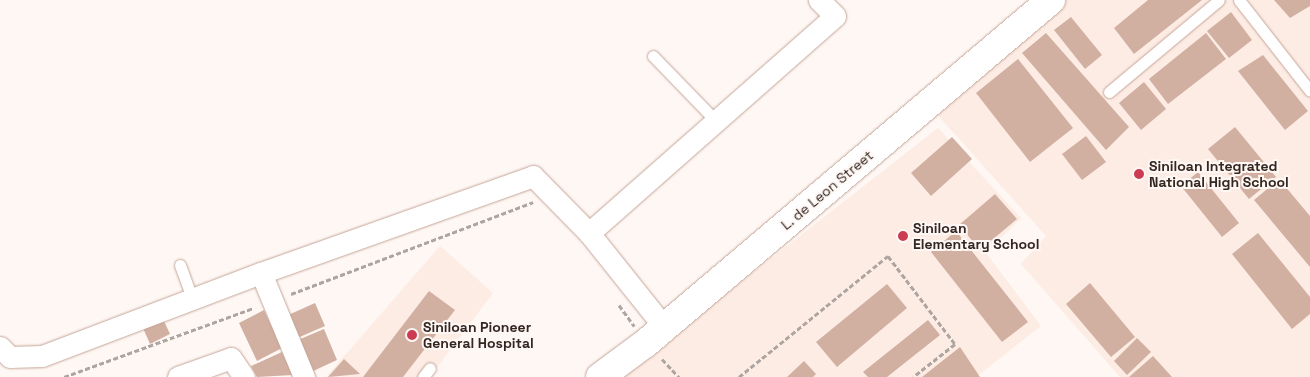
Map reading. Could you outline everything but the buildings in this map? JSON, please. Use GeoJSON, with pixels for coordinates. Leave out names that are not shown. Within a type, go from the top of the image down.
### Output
{"type":"FeatureCollection","features":[{"type":"Feature","properties":{"kind":"main road","name":"L. de Leon Street"},"geometry":{"type":"LineString","coordinates":[[600,377],[664,327],[1051,0]]}},
{"type":"Feature","properties":{"kind":"street"},"geometry":{"type":"LineString","coordinates":[[588,233],[835,16],[819,0]]}},
{"type":"Feature","properties":{"kind":"street"},"geometry":{"type":"LineString","coordinates":[[0,347],[10,357],[42,356],[193,301],[261,273],[533,176],[588,233],[664,327]]}},
{"type":"Feature","properties":{"kind":"street"},"geometry":{"type":"LineString","coordinates":[[261,273],[304,377]]}},
{"type":"Feature","properties":{"kind":"street"},"geometry":{"type":"LineString","coordinates":[[178,377],[232,358],[244,377]]}},
{"type":"Feature","properties":{"kind":"lane"},"geometry":{"type":"LineString","coordinates":[[1109,92],[1219,0]]}},
{"type":"Feature","properties":{"kind":"lane"},"geometry":{"type":"LineString","coordinates":[[1239,0],[1310,90]]}},
{"type":"Feature","properties":{"kind":"lane"},"geometry":{"type":"LineString","coordinates":[[653,56],[716,121]]}},
{"type":"Feature","properties":{"kind":"lane"},"geometry":{"type":"LineString","coordinates":[[180,265],[193,301]]}},
{"type":"Feature","properties":{"kind":"path"},"geometry":{"type":"LineString","coordinates":[[64,377],[542,199]]}},
{"type":"Feature","properties":{"kind":"path"},"geometry":{"type":"LineString","coordinates":[[738,377],[888,256],[955,344],[913,377]]}},
{"type":"Feature","properties":{"kind":"path"},"geometry":{"type":"LineString","coordinates":[[615,300],[637,331]]}},
{"type":"Feature","properties":{"kind":"shaded area","name":"Siniloan Integrated National High School"},"geometry":{"type":"Polygon","coordinates":[[[1066,0],[1310,0],[1310,377],[1120,377],[1021,264],[1046,236],[935,112],[1066,0]]]}},
{"type":"Feature","properties":{"kind":"shaded area","name":"Siniloan Elementary School"},"geometry":{"type":"Polygon","coordinates":[[[938,128],[1021,218],[986,253],[1041,326],[976,377],[619,377],[938,128]]]}},
{"type":"Feature","properties":{"kind":"shaded area","name":"Siniloan Pioneer General Hospital"},"geometry":{"type":"Polygon","coordinates":[[[440,246],[493,293],[430,377],[326,377],[440,246]]]}},
{"type":"Feature","properties":{"kind":"place","name":"Siniloan Integrated National High School"},"geometry":{"type":"Point","coordinates":[1139,174]}},
{"type":"Feature","properties":{"kind":"place","name":"Siniloan Elementary School"},"geometry":{"type":"Point","coordinates":[903,236]}},
{"type":"Feature","properties":{"kind":"place","name":"Siniloan Pioneer General Hospital"},"geometry":{"type":"Point","coordinates":[412,335]}}]}
